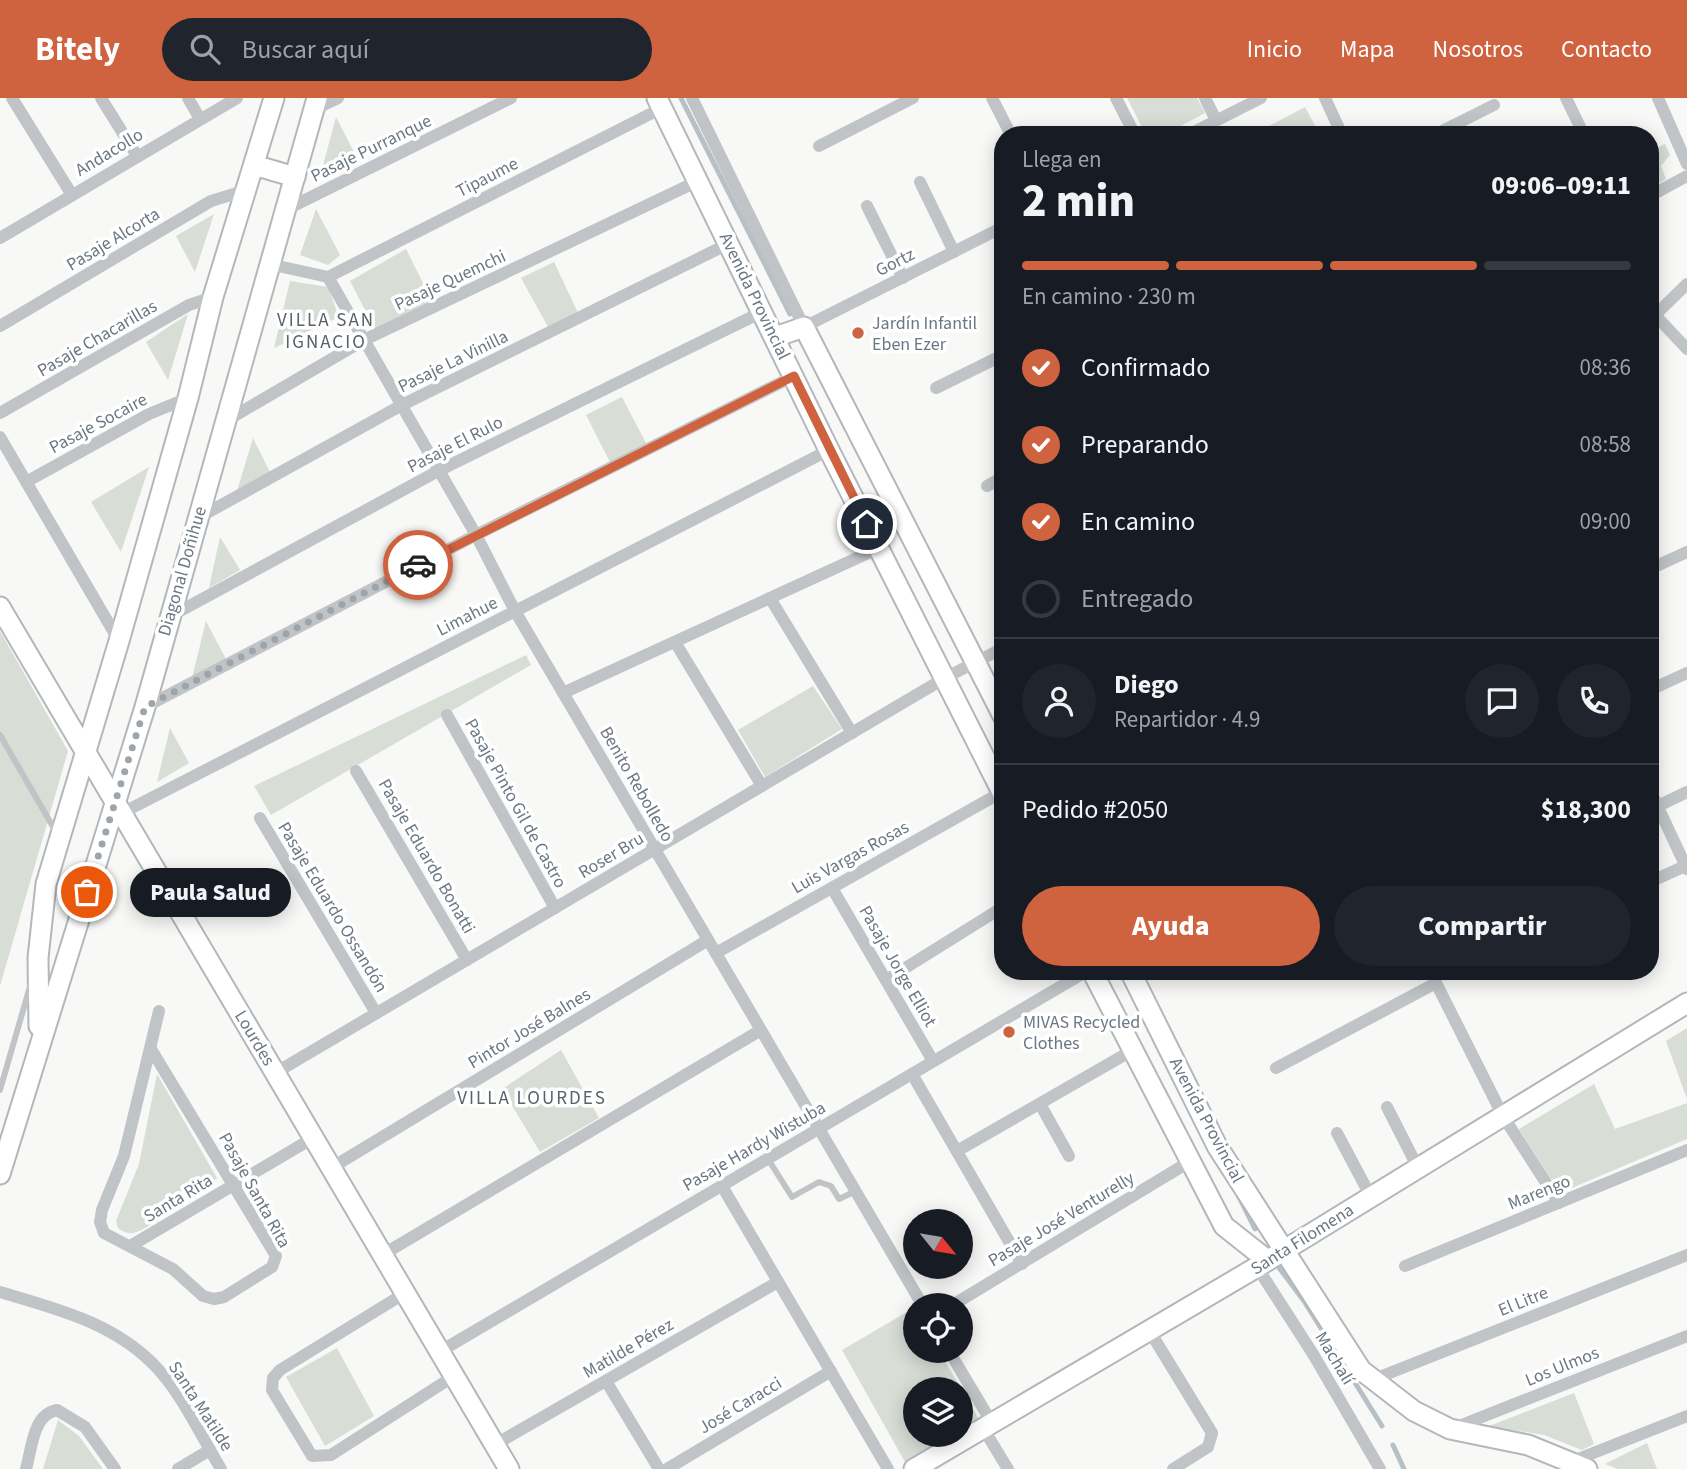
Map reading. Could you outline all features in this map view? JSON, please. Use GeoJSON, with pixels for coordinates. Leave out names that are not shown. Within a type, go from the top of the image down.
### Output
{"type":"FeatureCollection","features":[{"type":"Feature","properties":{"kind":"street"},"geometry":{"type":"LineString","coordinates":[[12,98],[72,195]]}},
{"type":"Feature","properties":{"kind":"street"},"geometry":{"type":"LineString","coordinates":[[101,98],[137,156]]}},
{"type":"Feature","properties":{"kind":"street"},"geometry":{"type":"LineString","coordinates":[[188,98],[200,119]]}},
{"type":"Feature","properties":{"kind":"street","name":"Andacollo"},"geometry":{"type":"LineString","coordinates":[[4,236],[237,98]]}},
{"type":"Feature","properties":{"kind":"street","name":"Diagonal Doñihue"},"geometry":{"type":"LineString","coordinates":[[39,1043],[38,958],[46,884],[84,749],[119,642],[188,398],[213,297],[274,98]]}},
{"type":"Feature","properties":{"kind":"street"},"geometry":{"type":"LineString","coordinates":[[315,104],[338,98]]}},
{"type":"Feature","properties":{"kind":"street","name":"Pasaje Purranque"},"geometry":{"type":"LineString","coordinates":[[285,210],[511,98]]}},
{"type":"Feature","properties":{"kind":"street","name":"Avenida Provincial"},"geometry":{"type":"LineString","coordinates":[[692,98],[804,327],[994,698]]}},
{"type":"Feature","properties":{"kind":"street"},"geometry":{"type":"LineString","coordinates":[[819,146],[913,98]]}},
{"type":"Feature","properties":{"kind":"street"},"geometry":{"type":"LineString","coordinates":[[992,98],[1006,126]]}},
{"type":"Feature","properties":{"kind":"street"},"geometry":{"type":"LineString","coordinates":[[1116,98],[1130,126]]}},
{"type":"Feature","properties":{"kind":"street"},"geometry":{"type":"LineString","coordinates":[[1205,98],[1216,120]]}},
{"type":"Feature","properties":{"kind":"street"},"geometry":{"type":"LineString","coordinates":[[1205,126],[1261,98]]}},
{"type":"Feature","properties":{"kind":"street"},"geometry":{"type":"LineString","coordinates":[[1325,98],[1338,126]]}},
{"type":"Feature","properties":{"kind":"street"},"geometry":{"type":"LineString","coordinates":[[1566,98],[1580,126]]}},
{"type":"Feature","properties":{"kind":"street"},"geometry":{"type":"LineString","coordinates":[[1658,98],[1687,164]]}},
{"type":"Feature","properties":{"kind":"street","name":"Avenida Provincial"},"geometry":{"type":"LineString","coordinates":[[659,103],[730,243],[829,450],[994,777]]}},
{"type":"Feature","properties":{"kind":"street","name":"Tipaume"},"geometry":{"type":"LineString","coordinates":[[328,277],[659,103]]}},
{"type":"Feature","properties":{"kind":"street","name":"Diagonal Doñihue"},"geometry":{"type":"LineString","coordinates":[[0,1174],[39,1043],[119,807],[196,519],[315,104]]}},
{"type":"Feature","properties":{"kind":"street"},"geometry":{"type":"LineString","coordinates":[[1451,126],[1494,104]]}},
{"type":"Feature","properties":{"kind":"street"},"geometry":{"type":"LineString","coordinates":[[254,165],[295,177]]}},
{"type":"Feature","properties":{"kind":"street"},"geometry":{"type":"LineString","coordinates":[[1659,191],[1687,176]]}},
{"type":"Feature","properties":{"kind":"street","name":"Pasaje Quemchi"},"geometry":{"type":"LineString","coordinates":[[224,422],[364,340],[698,181]]}},
{"type":"Feature","properties":{"kind":"street"},"geometry":{"type":"LineString","coordinates":[[920,182],[954,252]]}},
{"type":"Feature","properties":{"kind":"street","name":"Pasaje Alcorta"},"geometry":{"type":"LineString","coordinates":[[0,326],[211,201],[247,190]]}},
{"type":"Feature","properties":{"kind":"street"},"geometry":{"type":"LineString","coordinates":[[867,206],[903,278]]}},
{"type":"Feature","properties":{"kind":"street"},"geometry":{"type":"LineString","coordinates":[[0,221],[4,236]]}},
{"type":"Feature","properties":{"kind":"street","name":"Gortz"},"geometry":{"type":"LineString","coordinates":[[804,327],[994,232]]}},
{"type":"Feature","properties":{"kind":"street","name":"Pasaje La Vinilla"},"geometry":{"type":"LineString","coordinates":[[196,519],[402,405],[730,243]]}},
{"type":"Feature","properties":{"kind":"street"},"geometry":{"type":"LineString","coordinates":[[269,264],[328,277]]}},
{"type":"Feature","properties":{"kind":"street","name":"Benito Rebolledo"},"geometry":{"type":"LineString","coordinates":[[328,277],[440,470],[515,611],[915,1293]]}},
{"type":"Feature","properties":{"kind":"street"},"geometry":{"type":"LineString","coordinates":[[1659,312],[1687,285]]}},
{"type":"Feature","properties":{"kind":"street","name":"Pasaje Chacarillas"},"geometry":{"type":"LineString","coordinates":[[0,414],[189,305],[213,297]]}},
{"type":"Feature","properties":{"kind":"street","name":"Pasaje El Rulo"},"geometry":{"type":"LineString","coordinates":[[169,617],[440,470],[762,312]]}},
{"type":"Feature","properties":{"kind":"street"},"geometry":{"type":"LineString","coordinates":[[1659,323],[1687,349]]}},
{"type":"Feature","properties":{"kind":"street"},"geometry":{"type":"LineString","coordinates":[[775,337],[804,327]]}},
{"type":"Feature","properties":{"kind":"street"},"geometry":{"type":"LineString","coordinates":[[936,388],[994,359]]}},
{"type":"Feature","properties":{"kind":"street"},"geometry":{"type":"LineString","coordinates":[[145,707],[476,535],[794,376]]}},
{"type":"Feature","properties":{"kind":"street","name":"Pasaje Socaire"},"geometry":{"type":"LineString","coordinates":[[26,482],[149,414],[188,398]]}},
{"type":"Feature","properties":{"kind":"street"},"geometry":{"type":"LineString","coordinates":[[0,436],[119,642]]}},
{"type":"Feature","properties":{"kind":"street","name":"Limahue"},"geometry":{"type":"LineString","coordinates":[[119,807],[515,611],[829,450]]}},
{"type":"Feature","properties":{"kind":"street"},"geometry":{"type":"LineString","coordinates":[[987,486],[994,482]]}},
{"type":"Feature","properties":{"kind":"street"},"geometry":{"type":"LineString","coordinates":[[563,693],[879,548]]}},
{"type":"Feature","properties":{"kind":"street"},"geometry":{"type":"LineString","coordinates":[[1659,565],[1687,552]]}},
{"type":"Feature","properties":{"kind":"street"},"geometry":{"type":"LineString","coordinates":[[770,598],[852,733]]}},
{"type":"Feature","properties":{"kind":"street","name":"Lourdes"},"geometry":{"type":"LineString","coordinates":[[0,607],[507,1468]]}},
{"type":"Feature","properties":{"kind":"street"},"geometry":{"type":"LineString","coordinates":[[675,642],[762,786]]}},
{"type":"Feature","properties":{"kind":"street","name":"Roser Bru"},"geometry":{"type":"LineString","coordinates":[[275,1073],[945,678],[994,653]]}},
{"type":"Feature","properties":{"kind":"street"},"geometry":{"type":"LineString","coordinates":[[1659,686],[1687,673]]}},
{"type":"Feature","properties":{"kind":"street","name":"Pasaje Pinto Gil de Castro"},"geometry":{"type":"LineString","coordinates":[[447,715],[555,908]]}},
{"type":"Feature","properties":{"kind":"street","name":"Pasaje Eduardo Bonatti"},"geometry":{"type":"LineString","coordinates":[[356,771],[467,960]]}},
{"type":"Feature","properties":{"kind":"street"},"geometry":{"type":"LineString","coordinates":[[1659,806],[1687,792]]}},
{"type":"Feature","properties":{"kind":"street","name":"Luis Vargas Rosas"},"geometry":{"type":"LineString","coordinates":[[716,953],[994,797]]}},
{"type":"Feature","properties":{"kind":"street"},"geometry":{"type":"LineString","coordinates":[[1659,808],[1686,867],[1659,878]]}},
{"type":"Feature","properties":{"kind":"street","name":"Pasaje Eduardo Ossandón"},"geometry":{"type":"LineString","coordinates":[[260,818],[376,1013]]}},
{"type":"Feature","properties":{"kind":"street","name":"Pasaje Jorge Elliot"},"geometry":{"type":"LineString","coordinates":[[832,888],[933,1061]]}},
{"type":"Feature","properties":{"kind":"street"},"geometry":{"type":"LineString","coordinates":[[886,980],[994,913]]}},
{"type":"Feature","properties":{"kind":"street","name":"Pintor José Balnes"},"geometry":{"type":"LineString","coordinates":[[331,1168],[708,940]]}},
{"type":"Feature","properties":{"kind":"street","name":"Pasaje Hardy Wistuba"},"geometry":{"type":"LineString","coordinates":[[439,1352],[1073,980]]}},
{"type":"Feature","properties":{"kind":"street","name":"Avenida Provincial"},"geometry":{"type":"LineString","coordinates":[[1094,980],[1224,1227],[1270,1259]]}},
{"type":"Feature","properties":{"kind":"street","name":"Avenida Provincial"},"geometry":{"type":"LineString","coordinates":[[1134,980],[1270,1259],[1361,1370],[1414,1411],[1450,1429],[1528,1445],[1580,1465]]}},
{"type":"Feature","properties":{"kind":"street"},"geometry":{"type":"LineString","coordinates":[[1276,1068],[1428,980]]}},
{"type":"Feature","properties":{"kind":"street"},"geometry":{"type":"LineString","coordinates":[[1435,980],[1503,1116],[1559,1203]]}},
{"type":"Feature","properties":{"kind":"street","name":"Santa Filomena"},"geometry":{"type":"LineString","coordinates":[[914,1469],[1270,1259],[1687,1003]]}},
{"type":"Feature","properties":{"kind":"street","name":"Pasaje Santa Rita"},"geometry":{"type":"LineString","coordinates":[[151,1049],[235,1184],[276,1256],[275,1262],[223,1297],[204,1296],[173,1269],[132,1245],[104,1233],[100,1222],[102,1210],[124,1156],[159,1011]]}},
{"type":"Feature","properties":{"kind":"street"},"geometry":{"type":"LineString","coordinates":[[382,1255],[761,1030]]}},
{"type":"Feature","properties":{"kind":"street"},"geometry":{"type":"LineString","coordinates":[[957,1151],[1133,1050]]}},
{"type":"Feature","properties":{"kind":"street"},"geometry":{"type":"LineString","coordinates":[[912,1074],[1022,1264]]}},
{"type":"Feature","properties":{"kind":"street"},"geometry":{"type":"LineString","coordinates":[[1040,1104],[1069,1156]]}},
{"type":"Feature","properties":{"kind":"street"},"geometry":{"type":"LineString","coordinates":[[1387,1107],[1418,1168]]}},
{"type":"Feature","properties":{"kind":"street"},"geometry":{"type":"LineString","coordinates":[[1337,1133],[1371,1197]]}},
{"type":"Feature","properties":{"kind":"street","name":"Santa Rita"},"geometry":{"type":"LineString","coordinates":[[132,1245],[313,1138]]}},
{"type":"Feature","properties":{"kind":"street","name":"Marengo"},"geometry":{"type":"LineString","coordinates":[[1405,1266],[1687,1150]]}},
{"type":"Feature","properties":{"kind":"street","name":"Pasaje José Venturelly"},"geometry":{"type":"LineString","coordinates":[[973,1293],[1189,1162]]}},
{"type":"Feature","properties":{"kind":"street"},"geometry":{"type":"LineString","coordinates":[[722,1186],[888,1469]]}},
{"type":"Feature","properties":{"kind":"street","name":"El Litre"},"geometry":{"type":"LineString","coordinates":[[1371,1380],[1687,1255]]}},
{"type":"Feature","properties":{"kind":"street","name":"Machalí"},"geometry":{"type":"LineString","coordinates":[[1270,1259],[1313,1354],[1380,1469]]}},
{"type":"Feature","properties":{"kind":"street","name":"Matilde Pérez"},"geometry":{"type":"LineString","coordinates":[[494,1445],[778,1282]]}},
{"type":"Feature","properties":{"kind":"street","name":"Santa Matilde"},"geometry":{"type":"LineString","coordinates":[[0,1292],[62,1310],[99,1325],[132,1346],[169,1383],[221,1469]]}},
{"type":"Feature","properties":{"kind":"street"},"geometry":{"type":"LineString","coordinates":[[405,1293],[280,1370],[273,1378],[272,1390],[312,1456],[321,1458],[331,1455],[454,1376]]}},
{"type":"Feature","properties":{"kind":"street"},"geometry":{"type":"LineString","coordinates":[[1149,1330],[1212,1433],[1212,1441],[1208,1447],[1172,1469]]}},
{"type":"Feature","properties":{"kind":"street","name":"Los Ulmos"},"geometry":{"type":"LineString","coordinates":[[1450,1429],[1687,1336]]}},
{"type":"Feature","properties":{"kind":"street"},"geometry":{"type":"LineString","coordinates":[[955,1363],[1008,1469]]}},
{"type":"Feature","properties":{"kind":"street","name":"José Caracci"},"geometry":{"type":"LineString","coordinates":[[667,1469],[831,1371]]}},
{"type":"Feature","properties":{"kind":"street"},"geometry":{"type":"LineString","coordinates":[[606,1381],[659,1469]]}},
{"type":"Feature","properties":{"kind":"street"},"geometry":{"type":"LineString","coordinates":[[26,1469],[40,1418],[47,1411],[57,1409],[85,1427],[115,1469]]}},
{"type":"Feature","properties":{"kind":"street"},"geometry":{"type":"LineString","coordinates":[[1580,1465],[1687,1416]]}},
{"type":"Feature","properties":{"kind":"street"},"geometry":{"type":"LineString","coordinates":[[178,1469],[210,1450]]}},
{"type":"Feature","properties":{"kind":"lane"},"geometry":{"type":"LineString","coordinates":[[0,736],[59,837]]}},
{"type":"Feature","properties":{"kind":"lane","name":"Diagonal Doñihue"},"geometry":{"type":"LineString","coordinates":[[0,1090],[38,958]]}},
{"type":"Feature","properties":{"kind":"lane"},"geometry":{"type":"LineString","coordinates":[[768,1159],[792,1197],[820,1182],[831,1186],[839,1199],[856,1191]]}},
{"type":"Feature","properties":{"kind":"shaded area"},"geometry":{"type":"Polygon","coordinates":[[[1127,98],[1197,98],[1205,113],[1181,126],[1141,126],[1127,98]]]}},
{"type":"Feature","properties":{"kind":"shaded area"},"geometry":{"type":"Polygon","coordinates":[[[1305,107],[1315,126],[1269,126],[1305,107]]]}},
{"type":"Feature","properties":{"kind":"shaded area"},"geometry":{"type":"Polygon","coordinates":[[[336,117],[359,162],[342,172],[322,169],[336,117]]]}},
{"type":"Feature","properties":{"kind":"shaded area"},"geometry":{"type":"Polygon","coordinates":[[[1665,144],[1670,155],[1661,166],[1666,179],[1659,183],[1659,147],[1665,144]]]}},
{"type":"Feature","properties":{"kind":"shaded area"},"geometry":{"type":"Polygon","coordinates":[[[316,209],[340,255],[328,265],[300,255],[316,209]]]}},
{"type":"Feature","properties":{"kind":"shaded area"},"geometry":{"type":"Polygon","coordinates":[[[214,214],[195,272],[176,236],[214,214]]]}},
{"type":"Feature","properties":{"kind":"shaded area"},"geometry":{"type":"Polygon","coordinates":[[[406,249],[432,301],[377,333],[350,281],[406,249]]]}},
{"type":"Feature","properties":{"kind":"shaded area"},"geometry":{"type":"Polygon","coordinates":[[[554,262],[578,313],[548,327],[521,278],[554,262]]]}},
{"type":"Feature","properties":{"kind":"shaded area"},"geometry":{"type":"Polygon","coordinates":[[[290,281],[328,287],[339,317],[274,348],[290,281]]]}},
{"type":"Feature","properties":{"kind":"shaded area"},"geometry":{"type":"Polygon","coordinates":[[[188,314],[168,380],[146,342],[188,314]]]}},
{"type":"Feature","properties":{"kind":"shaded area"},"geometry":{"type":"Polygon","coordinates":[[[622,397],[648,447],[612,466],[586,415],[622,397]]]}},
{"type":"Feature","properties":{"kind":"shaded area"},"geometry":{"type":"Polygon","coordinates":[[[253,438],[270,472],[237,491],[253,438]]]}},
{"type":"Feature","properties":{"kind":"shaded area"},"geometry":{"type":"Polygon","coordinates":[[[149,467],[121,552],[91,502],[149,467]]]}},
{"type":"Feature","properties":{"kind":"shaded area"},"geometry":{"type":"Polygon","coordinates":[[[220,537],[240,570],[209,588],[220,537]]]}},
{"type":"Feature","properties":{"kind":"shaded area"},"geometry":{"type":"Polygon","coordinates":[[[206,621],[227,661],[191,682],[206,621]]]}},
{"type":"Feature","properties":{"kind":"shaded area"},"geometry":{"type":"Polygon","coordinates":[[[0,631],[68,751],[0,986],[0,631]]]}},
{"type":"Feature","properties":{"kind":"shaded area"},"geometry":{"type":"Polygon","coordinates":[[[526,655],[531,665],[271,815],[254,786],[526,655]]]}},
{"type":"Feature","properties":{"kind":"shaded area"},"geometry":{"type":"Polygon","coordinates":[[[813,686],[842,729],[765,777],[738,730],[813,686]]]}},
{"type":"Feature","properties":{"kind":"shaded area"},"geometry":{"type":"Polygon","coordinates":[[[170,728],[189,763],[157,782],[170,728]]]}},
{"type":"Feature","properties":{"kind":"shaded area"},"geometry":{"type":"Polygon","coordinates":[[[1687,1028],[1687,1099],[1666,1041],[1687,1028]]]}},
{"type":"Feature","properties":{"kind":"shaded area"},"geometry":{"type":"Polygon","coordinates":[[[561,1050],[599,1118],[540,1152],[502,1089],[561,1050]]]}},
{"type":"Feature","properties":{"kind":"shaded area"},"geometry":{"type":"Polygon","coordinates":[[[157,1074],[217,1178],[151,1225],[129,1233],[118,1228],[116,1221],[139,1164],[157,1074]]]}},
{"type":"Feature","properties":{"kind":"shaded area"},"geometry":{"type":"Polygon","coordinates":[[[1594,1084],[1615,1129],[1687,1103],[1687,1139],[1560,1193],[1519,1129],[1594,1084]]]}},
{"type":"Feature","properties":{"kind":"shaded area"},"geometry":{"type":"Polygon","coordinates":[[[903,1314],[903,1363],[946,1363],[954,1377],[903,1377],[903,1447],[933,1447],[905,1462],[842,1350],[903,1314]]]}},
{"type":"Feature","properties":{"kind":"shaded area"},"geometry":{"type":"Polygon","coordinates":[[[337,1348],[374,1416],[325,1446],[286,1377],[337,1348]]]}},
{"type":"Feature","properties":{"kind":"shaded area"},"geometry":{"type":"Polygon","coordinates":[[[1574,1393],[1594,1444],[1582,1450],[1544,1435],[1489,1426],[1574,1393]]]}},
{"type":"Feature","properties":{"kind":"shaded area"},"geometry":{"type":"Polygon","coordinates":[[[973,1409],[980,1421],[973,1425],[973,1409]]]}},
{"type":"Feature","properties":{"kind":"shaded area"},"geometry":{"type":"Polygon","coordinates":[[[58,1420],[79,1436],[103,1469],[43,1469],[58,1420]]]}},
{"type":"Feature","properties":{"kind":"shaded area"},"geometry":{"type":"Polygon","coordinates":[[[1647,1443],[1657,1469],[1618,1469],[1605,1464],[1647,1443]]]}},
{"type":"Feature","properties":{"kind":"waterway"},"geometry":{"type":"LineString","coordinates":[[681,98],[790,314]]}},
{"type":"Feature","properties":{"kind":"waterway"},"geometry":{"type":"LineString","coordinates":[[1238,1195],[1255,1229]]}},
{"type":"Feature","properties":{"kind":"waterway"},"geometry":{"type":"LineString","coordinates":[[1277,1265],[1304,1301],[1382,1426]]}},
{"type":"Feature","properties":{"kind":"waterway"},"geometry":{"type":"LineString","coordinates":[[1393,1445],[1404,1469]]}},
{"type":"Feature","properties":{"kind":"way so far"},"geometry":{"type":"LineString","coordinates":[[87,892],[145,707],[418,565]]}},
{"type":"Feature","properties":{"kind":"place","name":"Jardín Infantil Eben Ezer"},"geometry":{"type":"Point","coordinates":[858,333]}},
{"type":"Feature","properties":{"kind":"place","name":"Paula Salud"},"geometry":{"type":"Point","coordinates":[87,892]}},
{"type":"Feature","properties":{"kind":"place","name":"MIVAS Recycled Clothes"},"geometry":{"type":"Point","coordinates":[1009,1032]}},
{"type":"Feature","properties":{"kind":"district","name":"VILLA SAN IGNACIO"},"geometry":{"type":"Point","coordinates":[326,330]}},
{"type":"Feature","properties":{"kind":"district","name":"VILLA LOURDES"},"geometry":{"type":"Point","coordinates":[532,1097]}},
{"type":"Feature","properties":{"kind":"route"},"geometry":{"type":"LineString","coordinates":[[418,565],[794,376],[867,524]]}}]}
